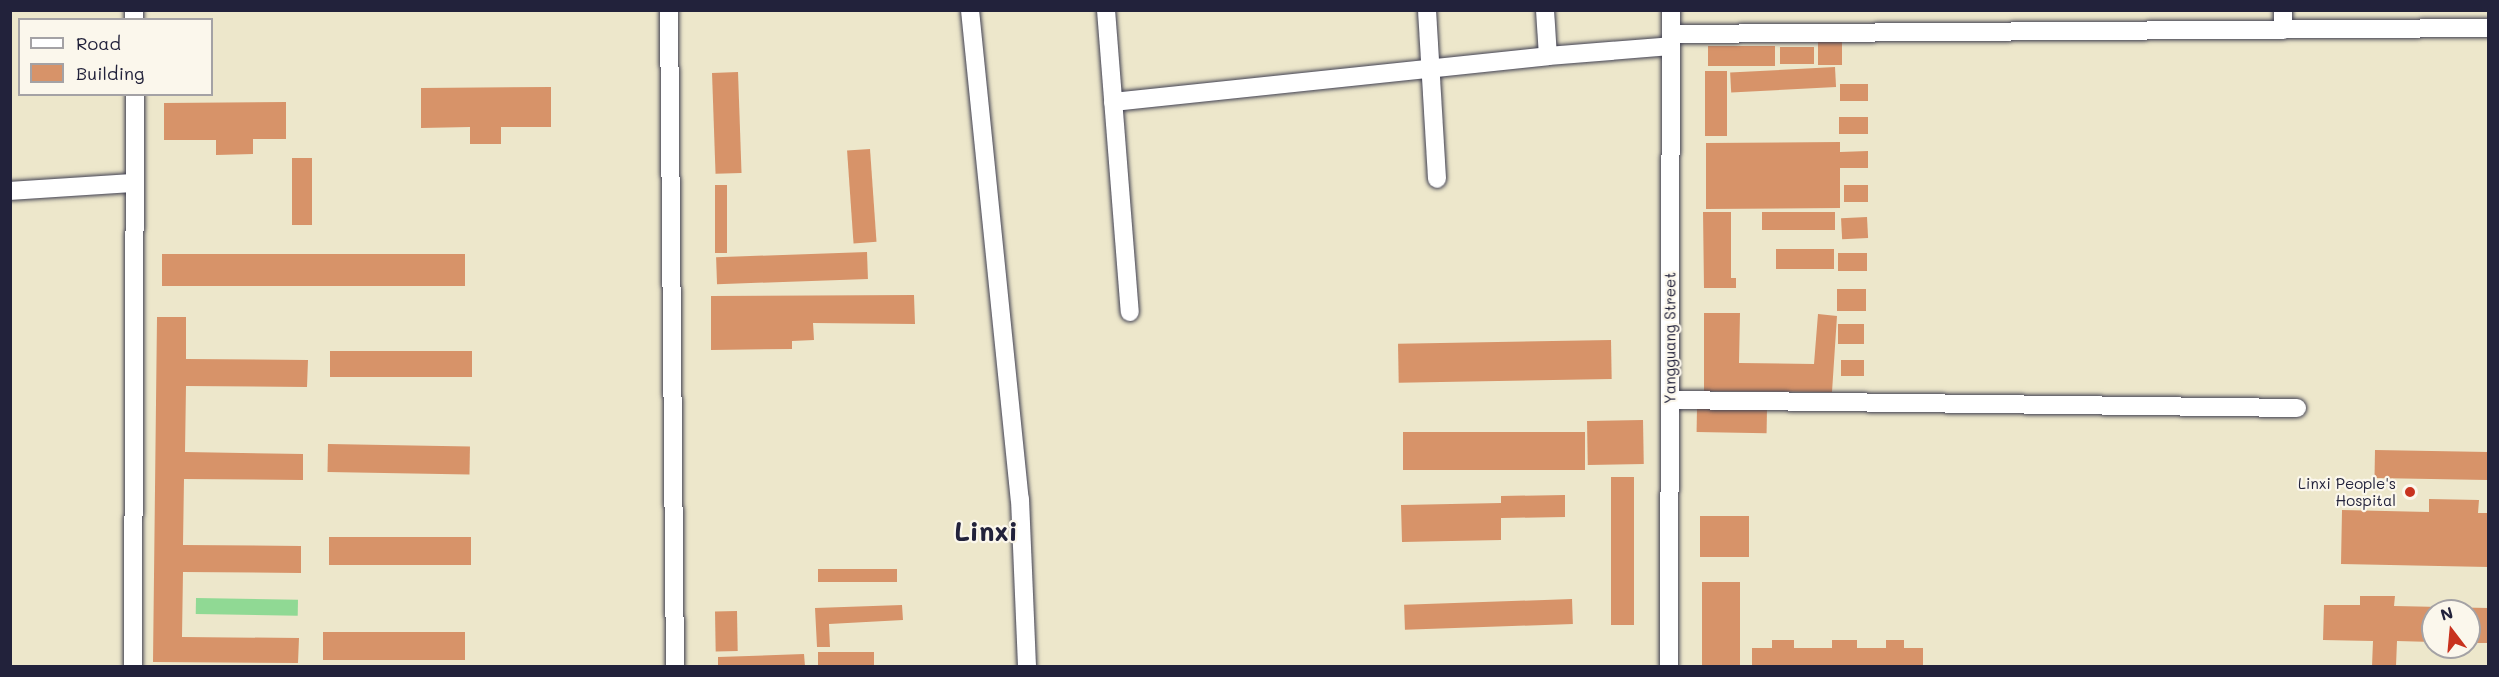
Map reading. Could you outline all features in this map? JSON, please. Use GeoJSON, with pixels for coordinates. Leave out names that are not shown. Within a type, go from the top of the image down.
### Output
{"type":"FeatureCollection","features":[{"type":"Feature","properties":{"kind":"street"},"geometry":{"type":"LineString","coordinates":[[669,10],[675,666]]}},
{"type":"Feature","properties":{"kind":"street"},"geometry":{"type":"LineString","coordinates":[[970,10],[1020,499],[1027,666]]}},
{"type":"Feature","properties":{"kind":"street"},"geometry":{"type":"LineString","coordinates":[[1106,10],[1130,312]]}},
{"type":"Feature","properties":{"kind":"street"},"geometry":{"type":"LineString","coordinates":[[1427,10],[1437,179]]}},
{"type":"Feature","properties":{"kind":"street"},"geometry":{"type":"LineString","coordinates":[[1545,10],[1548,56]]}},
{"type":"Feature","properties":{"kind":"street","name":"Yangguang Street"},"geometry":{"type":"LineString","coordinates":[[1669,666],[1671,10]]}},
{"type":"Feature","properties":{"kind":"street"},"geometry":{"type":"LineString","coordinates":[[2283,10],[2283,30]]}},
{"type":"Feature","properties":{"kind":"street"},"geometry":{"type":"LineString","coordinates":[[1113,102],[1548,56],[1671,40],[2488,28]]}},
{"type":"Feature","properties":{"kind":"street"},"geometry":{"type":"LineString","coordinates":[[133,666],[135,96]]}},
{"type":"Feature","properties":{"kind":"street"},"geometry":{"type":"LineString","coordinates":[[10,191],[135,183]]}},
{"type":"Feature","properties":{"kind":"street"},"geometry":{"type":"LineString","coordinates":[[1670,400],[2297,408]]}},
{"type":"Feature","properties":{"kind":"green space"},"geometry":{"type":"Polygon","coordinates":[[[196,598],[298,600],[298,616],[196,614],[196,598]]]}},
{"type":"Feature","properties":{"kind":"building"},"geometry":{"type":"Polygon","coordinates":[[[1818,42],[1842,42],[1842,65],[1818,65],[1818,42]]]}},
{"type":"Feature","properties":{"kind":"building"},"geometry":{"type":"Polygon","coordinates":[[[1708,46],[1775,46],[1775,66],[1708,66],[1708,46]]]}},
{"type":"Feature","properties":{"kind":"building"},"geometry":{"type":"Polygon","coordinates":[[[1780,47],[1814,47],[1814,64],[1780,64],[1780,47]]]}},
{"type":"Feature","properties":{"kind":"building"},"geometry":{"type":"Polygon","coordinates":[[[1835,67],[1836,87],[1731,92],[1730,72],[1835,67]]]}},
{"type":"Feature","properties":{"kind":"building"},"geometry":{"type":"Polygon","coordinates":[[[1705,71],[1727,71],[1727,136],[1705,136],[1705,71]]]}},
{"type":"Feature","properties":{"kind":"building"},"geometry":{"type":"Polygon","coordinates":[[[738,72],[742,173],[716,174],[712,73],[738,72]]]}},
{"type":"Feature","properties":{"kind":"building"},"geometry":{"type":"Polygon","coordinates":[[[1840,84],[1868,84],[1868,101],[1840,101],[1840,84]]]}},
{"type":"Feature","properties":{"kind":"building"},"geometry":{"type":"Polygon","coordinates":[[[551,87],[551,127],[501,127],[501,144],[470,144],[470,127],[421,128],[421,88],[551,87]]]}},
{"type":"Feature","properties":{"kind":"building"},"geometry":{"type":"Polygon","coordinates":[[[286,102],[286,139],[253,139],[253,154],[216,155],[216,140],[164,140],[164,103],[286,102]]]}},
{"type":"Feature","properties":{"kind":"building"},"geometry":{"type":"Polygon","coordinates":[[[1839,117],[1868,117],[1868,134],[1839,134],[1839,117]]]}},
{"type":"Feature","properties":{"kind":"building"},"geometry":{"type":"Polygon","coordinates":[[[1840,142],[1840,152],[1868,151],[1868,168],[1840,168],[1840,208],[1706,209],[1706,143],[1840,142]]]}},
{"type":"Feature","properties":{"kind":"building"},"geometry":{"type":"Polygon","coordinates":[[[870,149],[876,242],[854,243],[847,151],[870,149]]]}},
{"type":"Feature","properties":{"kind":"building"},"geometry":{"type":"Polygon","coordinates":[[[292,158],[312,158],[312,225],[292,225],[292,158]]]}},
{"type":"Feature","properties":{"kind":"building"},"geometry":{"type":"Polygon","coordinates":[[[715,185],[727,185],[727,253],[715,253],[715,185]]]}},
{"type":"Feature","properties":{"kind":"building"},"geometry":{"type":"Polygon","coordinates":[[[1844,185],[1868,185],[1868,202],[1844,202],[1844,185]]]}},
{"type":"Feature","properties":{"kind":"building"},"geometry":{"type":"Polygon","coordinates":[[[1703,212],[1731,212],[1731,278],[1736,278],[1736,288],[1704,288],[1703,212]]]}},
{"type":"Feature","properties":{"kind":"building"},"geometry":{"type":"Polygon","coordinates":[[[1762,212],[1835,212],[1835,230],[1762,230],[1762,212]]]}},
{"type":"Feature","properties":{"kind":"building"},"geometry":{"type":"Polygon","coordinates":[[[1867,217],[1868,238],[1842,239],[1841,218],[1867,217]]]}},
{"type":"Feature","properties":{"kind":"building"},"geometry":{"type":"Polygon","coordinates":[[[1776,249],[1834,249],[1834,269],[1776,269],[1776,249]]]}},
{"type":"Feature","properties":{"kind":"building"},"geometry":{"type":"Polygon","coordinates":[[[867,252],[868,279],[717,284],[716,257],[867,252]]]}},
{"type":"Feature","properties":{"kind":"building"},"geometry":{"type":"Polygon","coordinates":[[[1838,253],[1867,253],[1867,271],[1838,271],[1838,253]]]}},
{"type":"Feature","properties":{"kind":"building"},"geometry":{"type":"Polygon","coordinates":[[[162,254],[465,254],[465,286],[162,286],[162,254]]]}},
{"type":"Feature","properties":{"kind":"building"},"geometry":{"type":"Polygon","coordinates":[[[1837,289],[1866,289],[1866,311],[1837,311],[1837,289]]]}},
{"type":"Feature","properties":{"kind":"building"},"geometry":{"type":"Polygon","coordinates":[[[914,295],[915,324],[813,323],[814,340],[792,341],[792,349],[711,350],[711,296],[914,295]]]}},
{"type":"Feature","properties":{"kind":"building"},"geometry":{"type":"Polygon","coordinates":[[[1704,313],[1740,313],[1739,363],[1814,364],[1818,314],[1837,316],[1832,392],[1704,391],[1704,313]]]}},
{"type":"Feature","properties":{"kind":"building"},"geometry":{"type":"Polygon","coordinates":[[[157,317],[186,317],[186,359],[308,360],[307,387],[186,386],[185,452],[303,454],[303,480],[184,479],[183,545],[301,546],[301,573],[183,572],[182,637],[299,638],[298,663],[153,662],[157,317]]]}},
{"type":"Feature","properties":{"kind":"building"},"geometry":{"type":"Polygon","coordinates":[[[1838,324],[1864,324],[1864,344],[1838,344],[1838,324]]]}},
{"type":"Feature","properties":{"kind":"building"},"geometry":{"type":"Polygon","coordinates":[[[1611,340],[1612,379],[1399,383],[1398,344],[1611,340]]]}},
{"type":"Feature","properties":{"kind":"building"},"geometry":{"type":"Polygon","coordinates":[[[330,351],[472,351],[472,377],[330,377],[330,351]]]}},
{"type":"Feature","properties":{"kind":"building"},"geometry":{"type":"Polygon","coordinates":[[[1841,360],[1864,360],[1864,376],[1841,376],[1841,360]]]}},
{"type":"Feature","properties":{"kind":"building"},"geometry":{"type":"Polygon","coordinates":[[[1697,408],[1767,409],[1767,433],[1697,432],[1697,408]]]}},
{"type":"Feature","properties":{"kind":"building"},"geometry":{"type":"Polygon","coordinates":[[[1643,420],[1644,464],[1588,465],[1587,421],[1643,420]]]}},
{"type":"Feature","properties":{"kind":"building"},"geometry":{"type":"Polygon","coordinates":[[[1403,432],[1585,432],[1585,470],[1403,470],[1403,432]]]}},
{"type":"Feature","properties":{"kind":"building"},"geometry":{"type":"Polygon","coordinates":[[[328,444],[470,446],[469,474],[328,472],[328,444]]]}},
{"type":"Feature","properties":{"kind":"building"},"geometry":{"type":"Polygon","coordinates":[[[2375,450],[2488,452],[2487,480],[2375,478],[2375,450]]]}},
{"type":"Feature","properties":{"kind":"building"},"geometry":{"type":"Polygon","coordinates":[[[1611,477],[1634,477],[1634,625],[1611,625],[1611,477]]]}},
{"type":"Feature","properties":{"kind":"building"},"geometry":{"type":"Polygon","coordinates":[[[1565,495],[1565,517],[1501,518],[1501,540],[1402,542],[1401,505],[1501,503],[1501,496],[1565,495]]]}},
{"type":"Feature","properties":{"kind":"building"},"geometry":{"type":"Polygon","coordinates":[[[2429,499],[2479,500],[2478,513],[2488,513],[2488,567],[2341,564],[2342,510],[2429,512],[2429,499]]]}},
{"type":"Feature","properties":{"kind":"building"},"geometry":{"type":"Polygon","coordinates":[[[1700,516],[1749,516],[1749,557],[1700,557],[1700,516]]]}},
{"type":"Feature","properties":{"kind":"building"},"geometry":{"type":"Polygon","coordinates":[[[329,537],[471,537],[471,565],[329,565],[329,537]]]}},
{"type":"Feature","properties":{"kind":"building"},"geometry":{"type":"Polygon","coordinates":[[[818,569],[897,569],[897,582],[818,582],[818,569]]]}},
{"type":"Feature","properties":{"kind":"building"},"geometry":{"type":"Polygon","coordinates":[[[1702,582],[1740,582],[1740,666],[1702,666],[1702,582]]]}},
{"type":"Feature","properties":{"kind":"building"},"geometry":{"type":"Polygon","coordinates":[[[2360,596],[2395,596],[2394,606],[2421,607],[2421,642],[2397,641],[2396,666],[2372,666],[2373,641],[2323,640],[2324,605],[2360,605],[2360,596]]]}},
{"type":"Feature","properties":{"kind":"building"},"geometry":{"type":"Polygon","coordinates":[[[1572,599],[1573,624],[1405,630],[1404,605],[1572,599]]]}},
{"type":"Feature","properties":{"kind":"building"},"geometry":{"type":"Polygon","coordinates":[[[902,605],[903,620],[829,624],[830,647],[817,647],[815,608],[902,605]]]}},
{"type":"Feature","properties":{"kind":"building"},"geometry":{"type":"Polygon","coordinates":[[[2481,608],[2488,608],[2488,643],[2481,643],[2481,608]]]}},
{"type":"Feature","properties":{"kind":"building"},"geometry":{"type":"Polygon","coordinates":[[[715,611],[737,611],[738,651],[716,651],[715,611]]]}},
{"type":"Feature","properties":{"kind":"building"},"geometry":{"type":"Polygon","coordinates":[[[323,632],[465,632],[465,660],[323,660],[323,632]]]}},
{"type":"Feature","properties":{"kind":"building"},"geometry":{"type":"Polygon","coordinates":[[[1772,640],[1794,640],[1794,648],[1832,648],[1832,640],[1857,640],[1857,648],[1886,648],[1886,640],[1904,640],[1904,648],[1923,648],[1923,666],[1752,666],[1752,648],[1772,648],[1772,640]]]}},
{"type":"Feature","properties":{"kind":"building"},"geometry":{"type":"Polygon","coordinates":[[[818,652],[874,652],[874,665],[818,665],[818,652]]]}},
{"type":"Feature","properties":{"kind":"building"},"geometry":{"type":"Polygon","coordinates":[[[804,654],[805,666],[718,666],[718,657],[804,654]]]}},
{"type":"Feature","properties":{"kind":"place","name":"Linxi People's Hospital"},"geometry":{"type":"Point","coordinates":[2410,492]}},
{"type":"Feature","properties":{"kind":"district","name":"Linxi"},"geometry":{"type":"Point","coordinates":[986,531]}}]}
